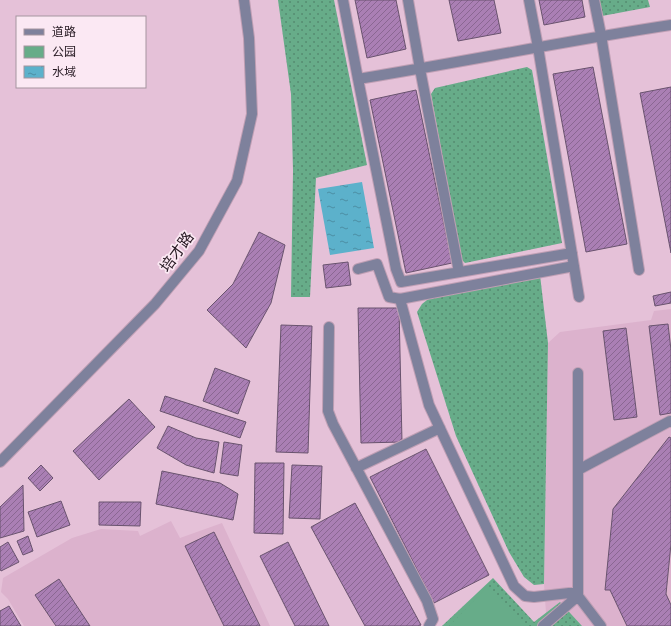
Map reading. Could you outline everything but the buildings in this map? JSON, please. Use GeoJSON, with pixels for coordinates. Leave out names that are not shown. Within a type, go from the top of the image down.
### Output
{"type":"FeatureCollection","features":[{"type":"Feature","properties":{"kind":"street","name":"培才路"},"geometry":{"type":"LineString","coordinates":[[0,462],[155,304],[198,251],[237,181],[252,114],[249,38],[244,0]]}},
{"type":"Feature","properties":{"kind":"street"},"geometry":{"type":"LineString","coordinates":[[343,0],[396,269],[401,282],[572,253]]}},
{"type":"Feature","properties":{"kind":"street"},"geometry":{"type":"LineString","coordinates":[[408,0],[459,272]]}},
{"type":"Feature","properties":{"kind":"street"},"geometry":{"type":"LineString","coordinates":[[529,0],[579,296]]}},
{"type":"Feature","properties":{"kind":"street"},"geometry":{"type":"LineString","coordinates":[[594,0],[639,270]]}},
{"type":"Feature","properties":{"kind":"street"},"geometry":{"type":"LineString","coordinates":[[358,79],[671,24]]}},
{"type":"Feature","properties":{"kind":"street"},"geometry":{"type":"LineString","coordinates":[[358,269],[377,264],[389,297],[400,299],[574,266]]}},
{"type":"Feature","properties":{"kind":"street"},"geometry":{"type":"LineString","coordinates":[[400,299],[429,405],[514,586],[525,596],[534,597],[578,594]]}},
{"type":"Feature","properties":{"kind":"street"},"geometry":{"type":"LineString","coordinates":[[329,327],[328,411],[333,424],[427,601],[433,619],[429,626]]}},
{"type":"Feature","properties":{"kind":"street"},"geometry":{"type":"LineString","coordinates":[[578,373],[578,594],[601,626]]}},
{"type":"Feature","properties":{"kind":"street"},"geometry":{"type":"LineString","coordinates":[[578,470],[670,421],[671,422]]}},
{"type":"Feature","properties":{"kind":"street"},"geometry":{"type":"LineString","coordinates":[[356,468],[440,428]]}},
{"type":"Feature","properties":{"kind":"street"},"geometry":{"type":"LineString","coordinates":[[543,626],[578,594]]}},
{"type":"Feature","properties":{"kind":"shaded area"},"geometry":{"type":"Polygon","coordinates":[[[671,309],[671,626],[580,626],[546,613],[544,584],[548,343],[560,332],[651,320],[654,311],[671,309]]]}},
{"type":"Feature","properties":{"kind":"shaded area"},"geometry":{"type":"Polygon","coordinates":[[[171,521],[180,538],[222,523],[270,626],[24,626],[8,599],[1,592],[3,578],[72,538],[101,529],[138,531],[140,536],[171,521]]]}},
{"type":"Feature","properties":{"kind":"green space"},"geometry":{"type":"Polygon","coordinates":[[[278,0],[334,0],[367,165],[316,178],[310,297],[291,297],[293,171],[291,94],[278,0]]]}},
{"type":"Feature","properties":{"kind":"green space"},"geometry":{"type":"Polygon","coordinates":[[[599,0],[648,0],[650,7],[602,16],[599,0]]]}},
{"type":"Feature","properties":{"kind":"green space"},"geometry":{"type":"Polygon","coordinates":[[[527,67],[532,70],[562,243],[465,263],[461,259],[431,94],[435,88],[527,67]]]}},
{"type":"Feature","properties":{"kind":"green space"},"geometry":{"type":"Polygon","coordinates":[[[540,275],[548,343],[544,584],[534,585],[524,577],[509,552],[456,436],[417,312],[422,304],[432,296],[540,275]]]}},
{"type":"Feature","properties":{"kind":"green space"},"geometry":{"type":"Polygon","coordinates":[[[493,578],[534,622],[560,602],[582,626],[442,626],[493,578]]]}},
{"type":"Feature","properties":{"kind":"green space"},"geometry":{"type":"Polygon","coordinates":[[[487,587],[526,626],[449,626],[487,587]]]}},
{"type":"Feature","properties":{"kind":"water"},"geometry":{"type":"Polygon","coordinates":[[[362,182],[374,248],[330,255],[318,189],[362,182]]]}}]}
